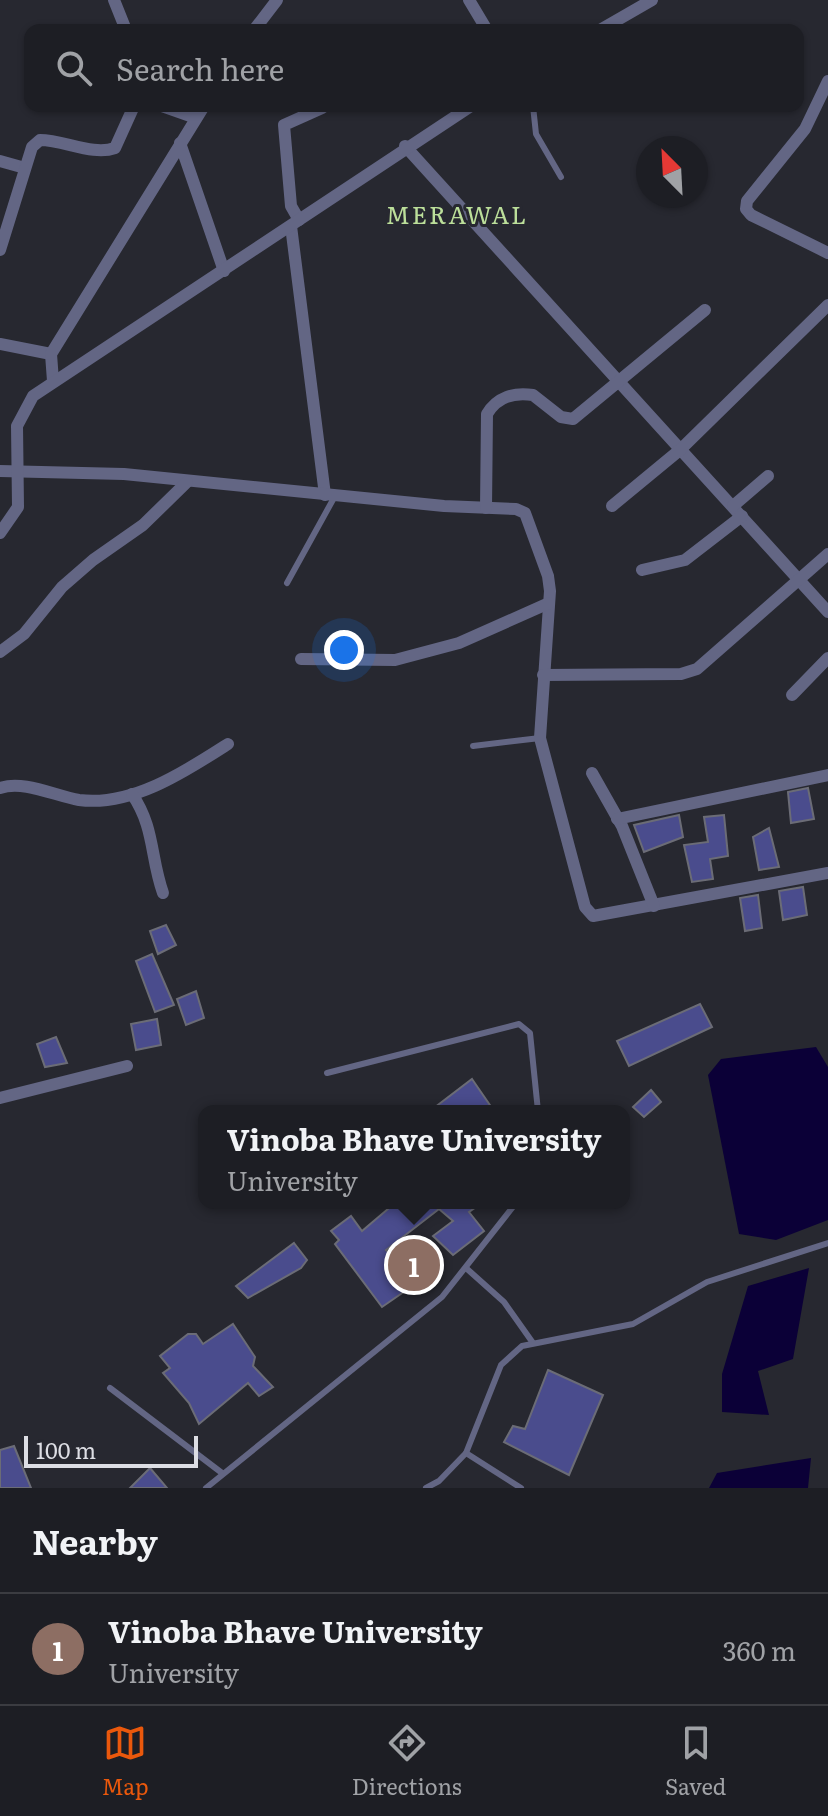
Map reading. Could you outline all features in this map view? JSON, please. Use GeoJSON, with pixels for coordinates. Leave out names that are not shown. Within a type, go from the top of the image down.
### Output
{"type":"FeatureCollection","features":[{"type":"Feature","properties":{"kind":"street"},"geometry":{"type":"LineString","coordinates":[[114,0],[124,24]]}},
{"type":"Feature","properties":{"kind":"street"},"geometry":{"type":"LineString","coordinates":[[259,24],[277,0]]}},
{"type":"Feature","properties":{"kind":"street"},"geometry":{"type":"LineString","coordinates":[[469,0],[483,24]]}},
{"type":"Feature","properties":{"kind":"street"},"geometry":{"type":"LineString","coordinates":[[610,24],[652,0]]}},
{"type":"Feature","properties":{"kind":"street"},"geometry":{"type":"LineString","coordinates":[[828,81],[805,129],[747,201],[746,209],[751,215],[828,253]]}},
{"type":"Feature","properties":{"kind":"street"},"geometry":{"type":"LineString","coordinates":[[0,250],[32,147],[40,140],[105,151],[115,148],[131,112]]}},
{"type":"Feature","properties":{"kind":"street"},"geometry":{"type":"LineString","coordinates":[[179,112],[196,118]]}},
{"type":"Feature","properties":{"kind":"street"},"geometry":{"type":"LineString","coordinates":[[53,381],[51,354],[200,112]]}},
{"type":"Feature","properties":{"kind":"street"},"geometry":{"type":"LineString","coordinates":[[313,112],[284,125],[282,135],[330,496]]}},
{"type":"Feature","properties":{"kind":"street"},"geometry":{"type":"LineString","coordinates":[[0,533],[18,507],[17,426],[33,396],[224,271],[405,146],[461,112]]}},
{"type":"Feature","properties":{"kind":"street"},"geometry":{"type":"LineString","coordinates":[[180,143],[224,271]]}},
{"type":"Feature","properties":{"kind":"street"},"geometry":{"type":"LineString","coordinates":[[405,146],[828,612]]}},
{"type":"Feature","properties":{"kind":"street"},"geometry":{"type":"LineString","coordinates":[[0,161],[25,168]]}},
{"type":"Feature","properties":{"kind":"street"},"geometry":{"type":"LineString","coordinates":[[612,506],[681,449],[828,305]]}},
{"type":"Feature","properties":{"kind":"street"},"geometry":{"type":"LineString","coordinates":[[486,508],[487,414],[493,404],[504,397],[533,395],[561,417],[573,419],[705,310]]}},
{"type":"Feature","properties":{"kind":"street"},"geometry":{"type":"LineString","coordinates":[[0,344],[51,354]]}},
{"type":"Feature","properties":{"kind":"street"},"geometry":{"type":"LineString","coordinates":[[0,471],[124,474],[330,496],[516,509],[525,513],[548,576],[540,738],[585,907],[593,916],[828,873]]}},
{"type":"Feature","properties":{"kind":"street"},"geometry":{"type":"LineString","coordinates":[[642,570],[685,560],[737,511],[768,476]]}},
{"type":"Feature","properties":{"kind":"street"},"geometry":{"type":"LineString","coordinates":[[0,652],[24,634],[62,587],[93,560],[143,525],[187,482]]}},
{"type":"Feature","properties":{"kind":"street"},"geometry":{"type":"LineString","coordinates":[[543,675],[681,674],[697,669],[828,554]]}},
{"type":"Feature","properties":{"kind":"street"},"geometry":{"type":"LineString","coordinates":[[301,659],[395,660],[459,643],[549,603]]}},
{"type":"Feature","properties":{"kind":"street"},"geometry":{"type":"LineString","coordinates":[[792,695],[828,658]]}},
{"type":"Feature","properties":{"kind":"street"},"geometry":{"type":"LineString","coordinates":[[0,788],[18,786],[82,800],[132,794],[191,768],[228,744]]}},
{"type":"Feature","properties":{"kind":"street"},"geometry":{"type":"LineString","coordinates":[[592,773],[617,819],[654,906]]}},
{"type":"Feature","properties":{"kind":"street"},"geometry":{"type":"LineString","coordinates":[[617,819],[828,775]]}},
{"type":"Feature","properties":{"kind":"street"},"geometry":{"type":"LineString","coordinates":[[132,794],[149,825],[155,870],[163,893]]}},
{"type":"Feature","properties":{"kind":"street"},"geometry":{"type":"LineString","coordinates":[[0,1098],[127,1066]]}},
{"type":"Feature","properties":{"kind":"lane"},"geometry":{"type":"LineString","coordinates":[[534,112],[536,134],[561,177]]}},
{"type":"Feature","properties":{"kind":"lane"},"geometry":{"type":"LineString","coordinates":[[287,583],[330,496]]}},
{"type":"Feature","properties":{"kind":"lane"},"geometry":{"type":"LineString","coordinates":[[473,746],[540,738]]}},
{"type":"Feature","properties":{"kind":"lane"},"geometry":{"type":"LineString","coordinates":[[327,1073],[519,1024],[530,1033],[537,1105]]}},
{"type":"Feature","properties":{"kind":"lane"},"geometry":{"type":"LineString","coordinates":[[206,1488],[425,1312],[466,1268],[511,1209]]}},
{"type":"Feature","properties":{"kind":"lane"},"geometry":{"type":"LineString","coordinates":[[426,1488],[439,1481],[466,1453],[501,1365],[511,1354],[533,1343],[633,1324],[707,1282],[828,1243]]}},
{"type":"Feature","properties":{"kind":"lane"},"geometry":{"type":"LineString","coordinates":[[466,1268],[504,1302],[533,1343]]}},
{"type":"Feature","properties":{"kind":"lane"},"geometry":{"type":"LineString","coordinates":[[110,1388],[222,1473]]}},
{"type":"Feature","properties":{"kind":"lane"},"geometry":{"type":"LineString","coordinates":[[466,1453],[521,1488]]}},
{"type":"Feature","properties":{"kind":"shaded area"},"geometry":{"type":"Polygon","coordinates":[[[816,1047],[828,1067],[828,1220],[776,1240],[739,1234],[708,1075],[721,1059],[816,1047]]]}},
{"type":"Feature","properties":{"kind":"shaded area"},"geometry":{"type":"Polygon","coordinates":[[[809,1268],[793,1359],[758,1371],[769,1415],[722,1412],[722,1374],[748,1286],[809,1268]]]}},
{"type":"Feature","properties":{"kind":"shaded area"},"geometry":{"type":"Polygon","coordinates":[[[811,1458],[808,1488],[709,1488],[717,1473],[811,1458]]]}},
{"type":"Feature","properties":{"kind":"building"},"geometry":{"type":"Polygon","coordinates":[[[808,788],[814,819],[791,823],[788,792],[808,788]]]}},
{"type":"Feature","properties":{"kind":"building"},"geometry":{"type":"Polygon","coordinates":[[[679,815],[683,837],[644,852],[634,825],[679,815]]]}},
{"type":"Feature","properties":{"kind":"building"},"geometry":{"type":"Polygon","coordinates":[[[724,815],[728,856],[710,859],[713,879],[692,882],[684,845],[708,842],[704,817],[724,815]]]}},
{"type":"Feature","properties":{"kind":"building"},"geometry":{"type":"Polygon","coordinates":[[[769,828],[779,867],[759,870],[753,837],[769,828]]]}},
{"type":"Feature","properties":{"kind":"building"},"geometry":{"type":"Polygon","coordinates":[[[803,887],[807,915],[783,920],[779,891],[803,887]]]}},
{"type":"Feature","properties":{"kind":"building"},"geometry":{"type":"Polygon","coordinates":[[[758,895],[762,928],[745,931],[740,898],[758,895]]]}},
{"type":"Feature","properties":{"kind":"building"},"geometry":{"type":"Polygon","coordinates":[[[166,925],[176,945],[158,954],[150,931],[166,925]]]}},
{"type":"Feature","properties":{"kind":"building"},"geometry":{"type":"Polygon","coordinates":[[[152,954],[174,1005],[155,1012],[136,961],[152,954]]]}},
{"type":"Feature","properties":{"kind":"building"},"geometry":{"type":"Polygon","coordinates":[[[196,991],[204,1018],[186,1025],[177,999],[196,991]]]}},
{"type":"Feature","properties":{"kind":"building"},"geometry":{"type":"Polygon","coordinates":[[[700,1004],[712,1027],[629,1066],[617,1041],[700,1004]]]}},
{"type":"Feature","properties":{"kind":"building"},"geometry":{"type":"Polygon","coordinates":[[[157,1019],[161,1045],[136,1050],[131,1024],[157,1019]]]}},
{"type":"Feature","properties":{"kind":"building"},"geometry":{"type":"Polygon","coordinates":[[[56,1037],[67,1063],[45,1067],[37,1044],[56,1037]]]}},
{"type":"Feature","properties":{"kind":"building"},"geometry":{"type":"Polygon","coordinates":[[[472,1079],[490,1105],[438,1105],[472,1079]]]}},
{"type":"Feature","properties":{"kind":"building"},"geometry":{"type":"Polygon","coordinates":[[[651,1090],[661,1102],[644,1117],[633,1107],[651,1090]]]}},
{"type":"Feature","properties":{"kind":"building"},"geometry":{"type":"Polygon","coordinates":[[[388,1209],[439,1209],[386,1250],[418,1282],[382,1307],[335,1244],[339,1240],[331,1231],[351,1216],[362,1231],[388,1209]]]}},
{"type":"Feature","properties":{"kind":"building"},"geometry":{"type":"Polygon","coordinates":[[[439,1209],[473,1209],[469,1212],[484,1231],[453,1255],[433,1236],[453,1221],[439,1209]]]}},
{"type":"Feature","properties":{"kind":"building"},"geometry":{"type":"Polygon","coordinates":[[[294,1243],[307,1260],[301,1268],[248,1298],[236,1286],[294,1243]]]}},
{"type":"Feature","properties":{"kind":"building"},"geometry":{"type":"Polygon","coordinates":[[[233,1324],[255,1357],[253,1366],[273,1387],[259,1396],[248,1383],[199,1424],[189,1403],[163,1373],[170,1368],[160,1356],[188,1334],[196,1334],[203,1344],[233,1324]]]}},
{"type":"Feature","properties":{"kind":"building"},"geometry":{"type":"Polygon","coordinates":[[[548,1370],[603,1395],[569,1475],[504,1442],[513,1426],[525,1429],[548,1370]]]}},
{"type":"Feature","properties":{"kind":"building"},"geometry":{"type":"Polygon","coordinates":[[[14,1446],[31,1488],[0,1488],[0,1450],[14,1446]]]}},
{"type":"Feature","properties":{"kind":"building"},"geometry":{"type":"Polygon","coordinates":[[[150,1468],[167,1488],[130,1488],[150,1468]]]}},
{"type":"Feature","properties":{"kind":"place","name":"Vinoba Bhave University"},"geometry":{"type":"Point","coordinates":[414,1265]}},
{"type":"Feature","properties":{"kind":"district","name":"MERAWAL"},"geometry":{"type":"Point","coordinates":[457,216]}}]}
